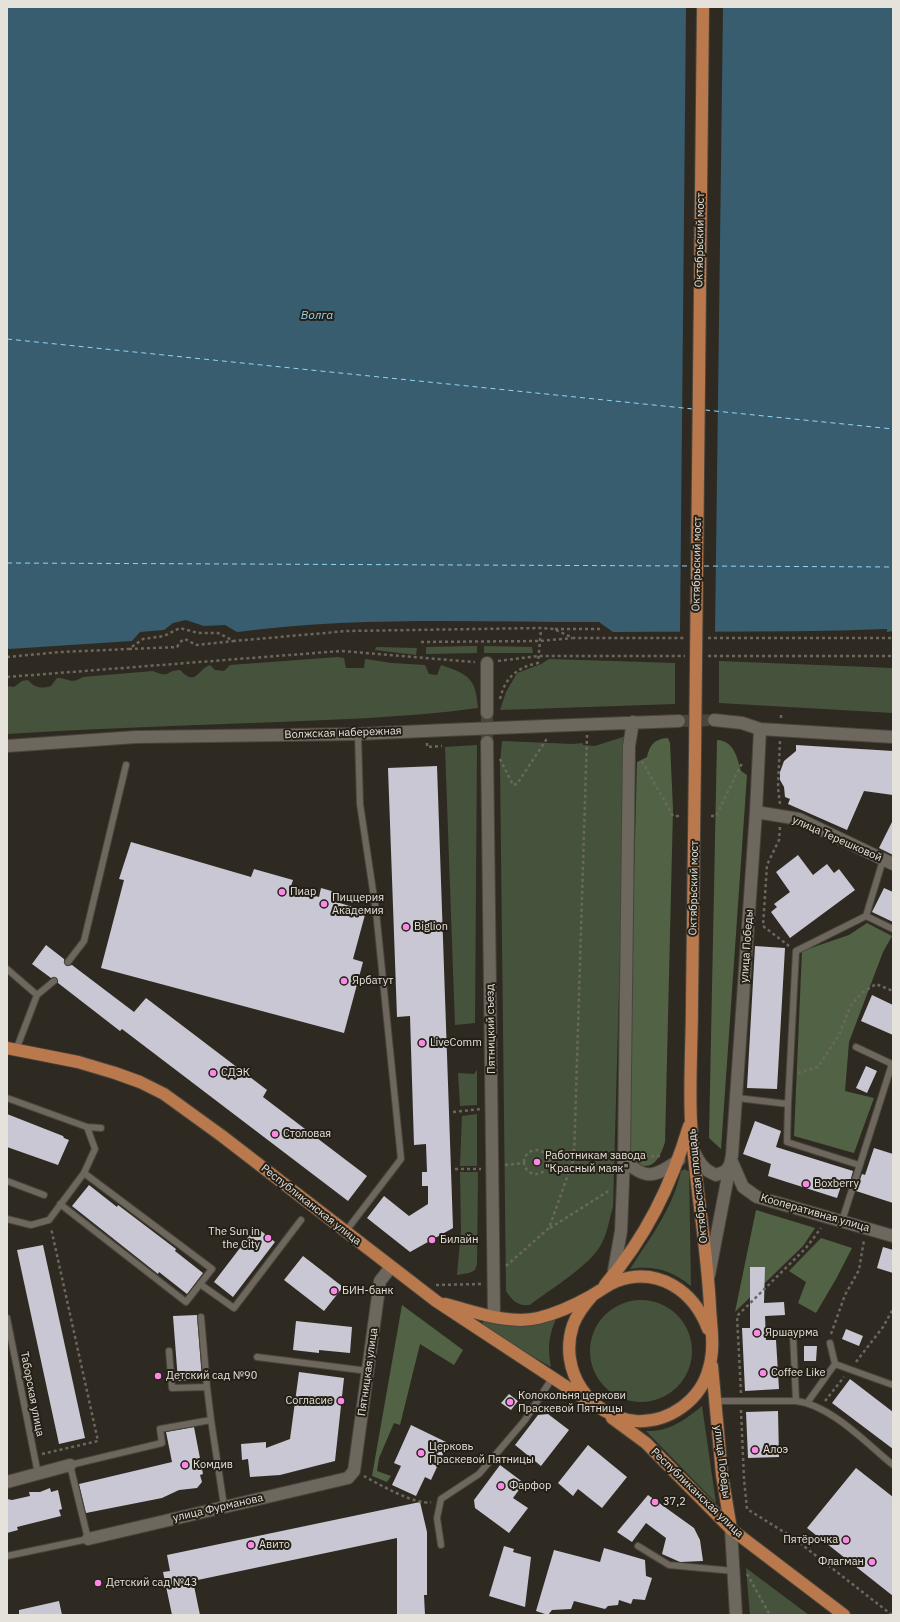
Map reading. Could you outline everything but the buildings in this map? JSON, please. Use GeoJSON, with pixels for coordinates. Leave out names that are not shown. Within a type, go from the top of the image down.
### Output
{"type":"FeatureCollection","features":[{"type":"Feature","properties":{"kind":"main road","name":"Октябрьский мост"},"geometry":{"type":"LineString","coordinates":[[691,1121],[703,7]]}},
{"type":"Feature","properties":{"kind":"main road","name":"Республиканская улица"},"geometry":{"type":"LineString","coordinates":[[12,1049],[78,1062],[140,1082],[164,1094],[222,1136],[436,1301],[596,1405]]}},
{"type":"Feature","properties":{"kind":"main road","name":"Октябрьская площадь"},"geometry":{"type":"LineString","coordinates":[[691,1121],[708,1278],[712,1356],[702,1386],[693,1398],[681,1408],[668,1415],[653,1420],[638,1421],[622,1419],[607,1414],[583,1392],[574,1377],[569,1360],[569,1342],[573,1325],[581,1309],[613,1276],[664,1196],[679,1160],[691,1121]]}},
{"type":"Feature","properties":{"kind":"main road","name":"Октябрьская площадь"},"geometry":{"type":"LineString","coordinates":[[603,1287],[618,1281],[634,1278],[650,1278],[666,1282],[680,1289],[693,1300],[701,1312],[712,1344]]}},
{"type":"Feature","properties":{"kind":"main road","name":"Октябрьская площадь"},"geometry":{"type":"LineString","coordinates":[[436,1301],[494,1316],[523,1320],[537,1318],[561,1310],[592,1296]]}},
{"type":"Feature","properties":{"kind":"main road","name":"улица Победы"},"geometry":{"type":"LineString","coordinates":[[712,1356],[714,1401],[722,1475],[731,1529]]}},
{"type":"Feature","properties":{"kind":"main road","name":"Республиканская улица"},"geometry":{"type":"LineString","coordinates":[[607,1414],[646,1443],[731,1529],[844,1615]]}},
{"type":"Feature","properties":{"kind":"street"},"geometry":{"type":"LineString","coordinates":[[487,662],[487,714]]}},
{"type":"Feature","properties":{"kind":"street"},"geometry":{"type":"LineString","coordinates":[[714,720],[742,723],[760,729],[780,731],[893,737]]}},
{"type":"Feature","properties":{"kind":"street","name":"Волжская набережная"},"geometry":{"type":"LineString","coordinates":[[7,746],[136,738],[358,734],[446,730],[547,731],[587,725],[679,721]]}},
{"type":"Feature","properties":{"kind":"street"},"geometry":{"type":"LineString","coordinates":[[613,1276],[621,1231],[624,1160],[629,746],[633,722]]}},
{"type":"Feature","properties":{"kind":"street","name":"улица Победы"},"geometry":{"type":"LineString","coordinates":[[708,1278],[732,1162],[756,812],[760,729]]}},
{"type":"Feature","properties":{"kind":"street","name":"Пятницкий съезд"},"geometry":{"type":"LineString","coordinates":[[487,742],[495,1273],[494,1316]]}},
{"type":"Feature","properties":{"kind":"street","name":"улица Терешковой"},"geometry":{"type":"LineString","coordinates":[[756,812],[799,819],[888,862]]}},
{"type":"Feature","properties":{"kind":"street"},"geometry":{"type":"LineString","coordinates":[[694,1152],[699,1163],[706,1171],[716,1175],[726,1171],[732,1162]]}},
{"type":"Feature","properties":{"kind":"street"},"geometry":{"type":"LineString","coordinates":[[624,1160],[633,1168],[646,1175],[660,1173],[679,1160]]}},
{"type":"Feature","properties":{"kind":"street","name":"Кооперативная улица"},"geometry":{"type":"LineString","coordinates":[[732,1162],[743,1187],[757,1197],[893,1236]]}},
{"type":"Feature","properties":{"kind":"street","name":"Пятницкая улица"},"geometry":{"type":"LineString","coordinates":[[351,1475],[368,1371],[380,1281],[391,1267]]}},
{"type":"Feature","properties":{"kind":"street"},"geometry":{"type":"LineString","coordinates":[[7,1482],[70,1465]]}},
{"type":"Feature","properties":{"kind":"street","name":"улица Фурманова"},"geometry":{"type":"LineString","coordinates":[[88,1539],[351,1475]]}},
{"type":"Feature","properties":{"kind":"street","name":"улица Победы"},"geometry":{"type":"LineString","coordinates":[[731,1529],[739,1570],[736,1615]]}},
{"type":"Feature","properties":{"kind":"lane"},"geometry":{"type":"LineString","coordinates":[[346,1231],[401,1159],[376,911],[360,804],[358,734]]}},
{"type":"Feature","properties":{"kind":"lane"},"geometry":{"type":"LineString","coordinates":[[68,962],[84,940],[126,765]]}},
{"type":"Feature","properties":{"kind":"lane"},"geometry":{"type":"LineString","coordinates":[[860,1165],[787,1142],[796,951],[866,916],[888,862]]}},
{"type":"Feature","properties":{"kind":"lane"},"geometry":{"type":"LineString","coordinates":[[866,916],[893,929]]}},
{"type":"Feature","properties":{"kind":"lane"},"geometry":{"type":"LineString","coordinates":[[7,969],[37,995]]}},
{"type":"Feature","properties":{"kind":"lane"},"geometry":{"type":"LineString","coordinates":[[12,1049],[37,995],[54,981]]}},
{"type":"Feature","properties":{"kind":"lane"},"geometry":{"type":"LineString","coordinates":[[842,1221],[892,1064],[856,1047]]}},
{"type":"Feature","properties":{"kind":"lane"},"geometry":{"type":"LineString","coordinates":[[7,1098],[86,1127],[101,1128]]}},
{"type":"Feature","properties":{"kind":"lane"},"geometry":{"type":"LineString","coordinates":[[737,1098],[788,1104]]}},
{"type":"Feature","properties":{"kind":"lane"},"geometry":{"type":"LineString","coordinates":[[7,1219],[32,1225],[49,1220],[84,1173],[94,1149],[86,1127]]}},
{"type":"Feature","properties":{"kind":"lane"},"geometry":{"type":"LineString","coordinates":[[60,1204],[186,1302],[212,1269],[84,1173]]}},
{"type":"Feature","properties":{"kind":"lane"},"geometry":{"type":"LineString","coordinates":[[7,1181],[44,1195]]}},
{"type":"Feature","properties":{"kind":"lane"},"geometry":{"type":"LineString","coordinates":[[200,1284],[234,1308],[302,1220]]}},
{"type":"Feature","properties":{"kind":"lane"},"geometry":{"type":"LineString","coordinates":[[201,1317],[211,1420],[224,1506]]}},
{"type":"Feature","properties":{"kind":"lane","name":"Таборская улица"},"geometry":{"type":"LineString","coordinates":[[7,1318],[38,1474]]}},
{"type":"Feature","properties":{"kind":"lane"},"geometry":{"type":"LineString","coordinates":[[793,1334],[796,1401]]}},
{"type":"Feature","properties":{"kind":"lane"},"geometry":{"type":"LineString","coordinates":[[830,1343],[836,1364]]}},
{"type":"Feature","properties":{"kind":"lane"},"geometry":{"type":"LineString","coordinates":[[169,1351],[172,1388],[207,1387]]}},
{"type":"Feature","properties":{"kind":"lane"},"geometry":{"type":"LineString","coordinates":[[257,1357],[368,1371]]}},
{"type":"Feature","properties":{"kind":"lane"},"geometry":{"type":"LineString","coordinates":[[836,1364],[893,1385]]}},
{"type":"Feature","properties":{"kind":"lane"},"geometry":{"type":"LineString","coordinates":[[807,1403],[836,1364]]}},
{"type":"Feature","properties":{"kind":"lane"},"geometry":{"type":"LineString","coordinates":[[441,1545],[437,1518],[442,1499],[479,1474],[525,1420],[553,1377]]}},
{"type":"Feature","properties":{"kind":"lane"},"geometry":{"type":"LineString","coordinates":[[714,1401],[796,1401],[807,1403],[819,1408],[839,1420],[893,1466]]}},
{"type":"Feature","properties":{"kind":"lane"},"geometry":{"type":"LineString","coordinates":[[7,1556],[88,1539],[70,1465],[162,1443],[160,1430],[211,1420]]}},
{"type":"Feature","properties":{"kind":"lane"},"geometry":{"type":"LineString","coordinates":[[638,1546],[669,1565],[739,1570]]}},
{"type":"Feature","properties":{"kind":"path"},"geometry":{"type":"LineString","coordinates":[[129,649],[143,638],[164,636],[180,628],[198,633],[218,633],[234,641]]}},
{"type":"Feature","properties":{"kind":"path"},"geometry":{"type":"LineString","coordinates":[[500,700],[506,684],[515,671],[538,662],[541,628]]}},
{"type":"Feature","properties":{"kind":"path"},"geometry":{"type":"LineString","coordinates":[[7,657],[61,652],[177,647],[180,642],[185,639],[196,645],[347,631],[541,628],[600,629]]}},
{"type":"Feature","properties":{"kind":"path"},"geometry":{"type":"LineString","coordinates":[[554,629],[573,638]]}},
{"type":"Feature","properties":{"kind":"path"},"geometry":{"type":"LineString","coordinates":[[420,642],[540,641],[573,638],[690,638]]}},
{"type":"Feature","properties":{"kind":"path"},"geometry":{"type":"LineString","coordinates":[[706,638],[893,638]]}},
{"type":"Feature","properties":{"kind":"path"},"geometry":{"type":"LineString","coordinates":[[7,677],[341,651],[487,662]]}},
{"type":"Feature","properties":{"kind":"path"},"geometry":{"type":"LineString","coordinates":[[781,712],[778,788],[780,815],[779,840],[767,865],[763,926],[796,951]]}},
{"type":"Feature","properties":{"kind":"path"},"geometry":{"type":"LineString","coordinates":[[549,1228],[574,1158],[587,725]]}},
{"type":"Feature","properties":{"kind":"path"},"geometry":{"type":"LineString","coordinates":[[497,754],[513,785],[517,784],[547,731]]}},
{"type":"Feature","properties":{"kind":"path"},"geometry":{"type":"LineString","coordinates":[[639,756],[674,816],[679,816]]}},
{"type":"Feature","properties":{"kind":"path"},"geometry":{"type":"LineString","coordinates":[[711,816],[716,816],[742,763]]}},
{"type":"Feature","properties":{"kind":"path"},"geometry":{"type":"LineString","coordinates":[[790,1076],[818,1067],[839,1035],[851,1005],[863,992],[876,984],[893,991]]}},
{"type":"Feature","properties":{"kind":"path"},"geometry":{"type":"LineString","coordinates":[[453,1112],[481,1109]]}},
{"type":"Feature","properties":{"kind":"path"},"geometry":{"type":"LineString","coordinates":[[536,1150],[544,1153],[548,1160],[547,1167],[538,1174],[528,1170],[524,1163],[524,1159],[529,1152],[536,1150]]}},
{"type":"Feature","properties":{"kind":"path"},"geometry":{"type":"LineString","coordinates":[[548,1160],[574,1151]]}},
{"type":"Feature","properties":{"kind":"path"},"geometry":{"type":"LineString","coordinates":[[502,1166],[524,1163]]}},
{"type":"Feature","properties":{"kind":"path"},"geometry":{"type":"LineString","coordinates":[[455,1169],[481,1168]]}},
{"type":"Feature","properties":{"kind":"path"},"geometry":{"type":"LineString","coordinates":[[433,1284],[483,1284],[495,1273],[514,1260],[549,1228],[615,1186]]}},
{"type":"Feature","properties":{"kind":"path"},"geometry":{"type":"LineString","coordinates":[[829,1218],[806,1248],[738,1316],[744,1479],[747,1509],[792,1537],[892,1615]]}},
{"type":"Feature","properties":{"kind":"path"},"geometry":{"type":"LineString","coordinates":[[34,1456],[98,1441],[49,1220]]}},
{"type":"Feature","properties":{"kind":"path"},"geometry":{"type":"LineString","coordinates":[[830,1343],[832,1328],[845,1295],[859,1270],[866,1228]]}},
{"type":"Feature","properties":{"kind":"path"},"geometry":{"type":"LineString","coordinates":[[819,1408],[884,1327],[893,1309]]}},
{"type":"Feature","properties":{"kind":"path"},"geometry":{"type":"LineString","coordinates":[[351,1475],[427,1503],[442,1499]]}},
{"type":"Feature","properties":{"kind":"path"},"geometry":{"type":"LineString","coordinates":[[739,1570],[770,1615]]}},
{"type":"Feature","properties":{"kind":"green space"},"geometry":{"type":"Polygon","coordinates":[[[477,646],[477,653],[426,654],[426,647],[477,646]]]}},
{"type":"Feature","properties":{"kind":"green space"},"geometry":{"type":"Polygon","coordinates":[[[484,646],[532,647],[533,653],[484,653],[484,646]]]}},
{"type":"Feature","properties":{"kind":"green space"},"geometry":{"type":"Polygon","coordinates":[[[376,647],[417,648],[416,655],[375,650],[376,647]]]}},
{"type":"Feature","properties":{"kind":"green space"},"geometry":{"type":"Polygon","coordinates":[[[338,657],[344,658],[346,668],[364,668],[365,659],[392,663],[425,665],[429,674],[437,675],[441,665],[450,668],[464,675],[473,684],[478,708],[365,718],[7,734],[7,686],[14,687],[22,681],[28,680],[33,685],[44,687],[51,686],[57,678],[75,681],[83,677],[153,671],[165,674],[176,670],[180,670],[185,675],[193,677],[210,665],[215,670],[224,671],[230,665],[338,657]]]}},
{"type":"Feature","properties":{"kind":"green space"},"geometry":{"type":"Polygon","coordinates":[[[549,659],[675,663],[675,704],[500,710],[506,692],[517,673],[541,664],[549,659]]]}},
{"type":"Feature","properties":{"kind":"green space"},"geometry":{"type":"Polygon","coordinates":[[[719,661],[893,668],[893,713],[719,703],[719,661]]]}},
{"type":"Feature","properties":{"kind":"green space"},"geometry":{"type":"Polygon","coordinates":[[[626,736],[613,1207],[604,1238],[593,1256],[576,1271],[530,1305],[522,1305],[513,1300],[506,1291],[500,764],[502,741],[573,744],[583,743],[583,745],[595,746],[626,736]]]}},
{"type":"Feature","properties":{"kind":"green space"},"geometry":{"type":"Polygon","coordinates":[[[668,738],[670,743],[673,809],[665,1142],[659,1157],[655,1162],[645,1166],[634,1160],[627,1153],[637,762],[647,757],[653,743],[668,738]]]}},
{"type":"Feature","properties":{"kind":"green space"},"geometry":{"type":"Polygon","coordinates":[[[717,740],[727,743],[731,747],[736,755],[741,771],[747,775],[721,1149],[709,1138],[717,740]]]}},
{"type":"Feature","properties":{"kind":"green space"},"geometry":{"type":"Polygon","coordinates":[[[477,745],[475,1023],[455,1025],[445,747],[477,745]]]}},
{"type":"Feature","properties":{"kind":"green space"},"geometry":{"type":"Polygon","coordinates":[[[867,923],[892,936],[883,952],[849,1042],[845,1091],[874,1098],[854,1153],[794,1136],[802,951],[849,935],[867,923]]]}},
{"type":"Feature","properties":{"kind":"green space"},"geometry":{"type":"Polygon","coordinates":[[[477,1070],[477,1105],[460,1106],[458,1073],[474,1074],[477,1070]]]}},
{"type":"Feature","properties":{"kind":"green space"},"geometry":{"type":"Polygon","coordinates":[[[477,1114],[477,1166],[460,1166],[462,1116],[477,1114]]]}},
{"type":"Feature","properties":{"kind":"green space"},"geometry":{"type":"Polygon","coordinates":[[[685,1169],[689,1172],[691,1286],[677,1276],[663,1270],[647,1268],[630,1269],[667,1210],[681,1171],[685,1169]]]}},
{"type":"Feature","properties":{"kind":"green space"},"geometry":{"type":"Polygon","coordinates":[[[460,1172],[478,1172],[477,1264],[475,1270],[469,1273],[457,1275],[461,1230],[460,1172]]]}},
{"type":"Feature","properties":{"kind":"green space"},"geometry":{"type":"Polygon","coordinates":[[[756,1210],[815,1228],[803,1246],[735,1312],[756,1210]]]}},
{"type":"Feature","properties":{"kind":"green space"},"geometry":{"type":"Polygon","coordinates":[[[821,1238],[852,1248],[816,1313],[798,1303],[806,1282],[789,1271],[821,1238]]]}},
{"type":"Feature","properties":{"kind":"green space"},"geometry":{"type":"Polygon","coordinates":[[[641,1300],[661,1304],[677,1315],[688,1331],[692,1351],[688,1371],[677,1387],[661,1398],[641,1402],[621,1398],[605,1387],[594,1371],[590,1351],[594,1331],[605,1315],[621,1304],[641,1300]]]}},
{"type":"Feature","properties":{"kind":"green space"},"geometry":{"type":"Polygon","coordinates":[[[402,1305],[463,1350],[454,1365],[420,1344],[400,1425],[394,1423],[379,1458],[377,1471],[391,1476],[387,1482],[372,1476],[402,1305]]]}},
{"type":"Feature","properties":{"kind":"green space"},"geometry":{"type":"Polygon","coordinates":[[[558,1315],[551,1334],[549,1347],[551,1367],[482,1327],[485,1320],[505,1324],[522,1325],[539,1322],[558,1315]]]}},
{"type":"Feature","properties":{"kind":"green space"},"geometry":{"type":"Polygon","coordinates":[[[702,1406],[716,1503],[646,1431],[654,1431],[676,1424],[702,1406]]]}},
{"type":"Feature","properties":{"kind":"green space"},"geometry":{"type":"Polygon","coordinates":[[[746,1568],[809,1615],[750,1615],[746,1568]]]}},
{"type":"Feature","properties":{"kind":"water","name":"Волга"},"geometry":{"type":"Polygon","coordinates":[[[7,7],[893,7],[893,631],[887,632],[887,629],[613,632],[599,622],[418,621],[327,624],[237,632],[225,625],[204,626],[186,620],[173,623],[164,630],[140,632],[132,641],[7,648],[7,7]]]}},
{"type":"Feature","properties":{"kind":"pier"},"geometry":{"type":"Polygon","coordinates":[[[686,7],[723,7],[715,633],[680,633],[686,7]]]}},
{"type":"Feature","properties":{"kind":"ferry route"},"geometry":{"type":"LineString","coordinates":[[7,339],[693,409]]}},
{"type":"Feature","properties":{"kind":"ferry route"},"geometry":{"type":"LineString","coordinates":[[705,410],[893,429]]}},
{"type":"Feature","properties":{"kind":"ferry route"},"geometry":{"type":"LineString","coordinates":[[7,563],[692,566]]}},
{"type":"Feature","properties":{"kind":"ferry route"},"geometry":{"type":"LineString","coordinates":[[704,566],[893,567]]}},
{"type":"Feature","properties":{"kind":"tunnel"},"geometry":{"type":"LineString","coordinates":[[487,713],[487,742]]}},
{"type":"Feature","properties":{"kind":"tunnel"},"geometry":{"type":"LineString","coordinates":[[679,721],[714,720]]}},
{"type":"Feature","properties":{"kind":"place","name":"Пиар"},"geometry":{"type":"Point","coordinates":[282,892]}},
{"type":"Feature","properties":{"kind":"place","name":"Пиццерия Академия"},"geometry":{"type":"Point","coordinates":[324,904]}},
{"type":"Feature","properties":{"kind":"place","name":"Biglion"},"geometry":{"type":"Point","coordinates":[406,927]}},
{"type":"Feature","properties":{"kind":"place","name":"Ярбатут"},"geometry":{"type":"Point","coordinates":[344,981]}},
{"type":"Feature","properties":{"kind":"place","name":"LiveComm"},"geometry":{"type":"Point","coordinates":[422,1043]}},
{"type":"Feature","properties":{"kind":"place","name":"СДЭК"},"geometry":{"type":"Point","coordinates":[213,1073]}},
{"type":"Feature","properties":{"kind":"place","name":"Столовая"},"geometry":{"type":"Point","coordinates":[275,1134]}},
{"type":"Feature","properties":{"kind":"place","name":"Работникам завода \"Красный маяк\""},"geometry":{"type":"Point","coordinates":[537,1162]}},
{"type":"Feature","properties":{"kind":"place","name":"Boxberry"},"geometry":{"type":"Point","coordinates":[806,1184]}},
{"type":"Feature","properties":{"kind":"place","name":"The Sun in the City"},"geometry":{"type":"Point","coordinates":[268,1238]}},
{"type":"Feature","properties":{"kind":"place","name":"Билайн"},"geometry":{"type":"Point","coordinates":[432,1240]}},
{"type":"Feature","properties":{"kind":"place","name":"БИН-банк"},"geometry":{"type":"Point","coordinates":[334,1291]}},
{"type":"Feature","properties":{"kind":"place","name":"Яршаурма"},"geometry":{"type":"Point","coordinates":[757,1333]}},
{"type":"Feature","properties":{"kind":"place","name":"Coffee Like"},"geometry":{"type":"Point","coordinates":[763,1373]}},
{"type":"Feature","properties":{"kind":"place","name":"Детский сад №90"},"geometry":{"type":"Point","coordinates":[158,1376]}},
{"type":"Feature","properties":{"kind":"place","name":"Согласие"},"geometry":{"type":"Point","coordinates":[341,1401]}},
{"type":"Feature","properties":{"kind":"place","name":"Колокольня церкови Праскевой Пятницы"},"geometry":{"type":"Point","coordinates":[510,1402]}},
{"type":"Feature","properties":{"kind":"place","name":"Алоэ"},"geometry":{"type":"Point","coordinates":[755,1450]}},
{"type":"Feature","properties":{"kind":"place","name":"Церковь Праскевой Пятницы"},"geometry":{"type":"Point","coordinates":[421,1453]}},
{"type":"Feature","properties":{"kind":"place","name":"Комдив"},"geometry":{"type":"Point","coordinates":[185,1465]}},
{"type":"Feature","properties":{"kind":"place","name":"Фарфор"},"geometry":{"type":"Point","coordinates":[501,1486]}},
{"type":"Feature","properties":{"kind":"place","name":"37,2"},"geometry":{"type":"Point","coordinates":[655,1502]}},
{"type":"Feature","properties":{"kind":"place","name":"Пятёрочка"},"geometry":{"type":"Point","coordinates":[846,1540]}},
{"type":"Feature","properties":{"kind":"place","name":"Авито"},"geometry":{"type":"Point","coordinates":[251,1545]}},
{"type":"Feature","properties":{"kind":"place","name":"Флагман"},"geometry":{"type":"Point","coordinates":[872,1562]}},
{"type":"Feature","properties":{"kind":"place","name":"Детский сад №43"},"geometry":{"type":"Point","coordinates":[98,1583]}}]}
